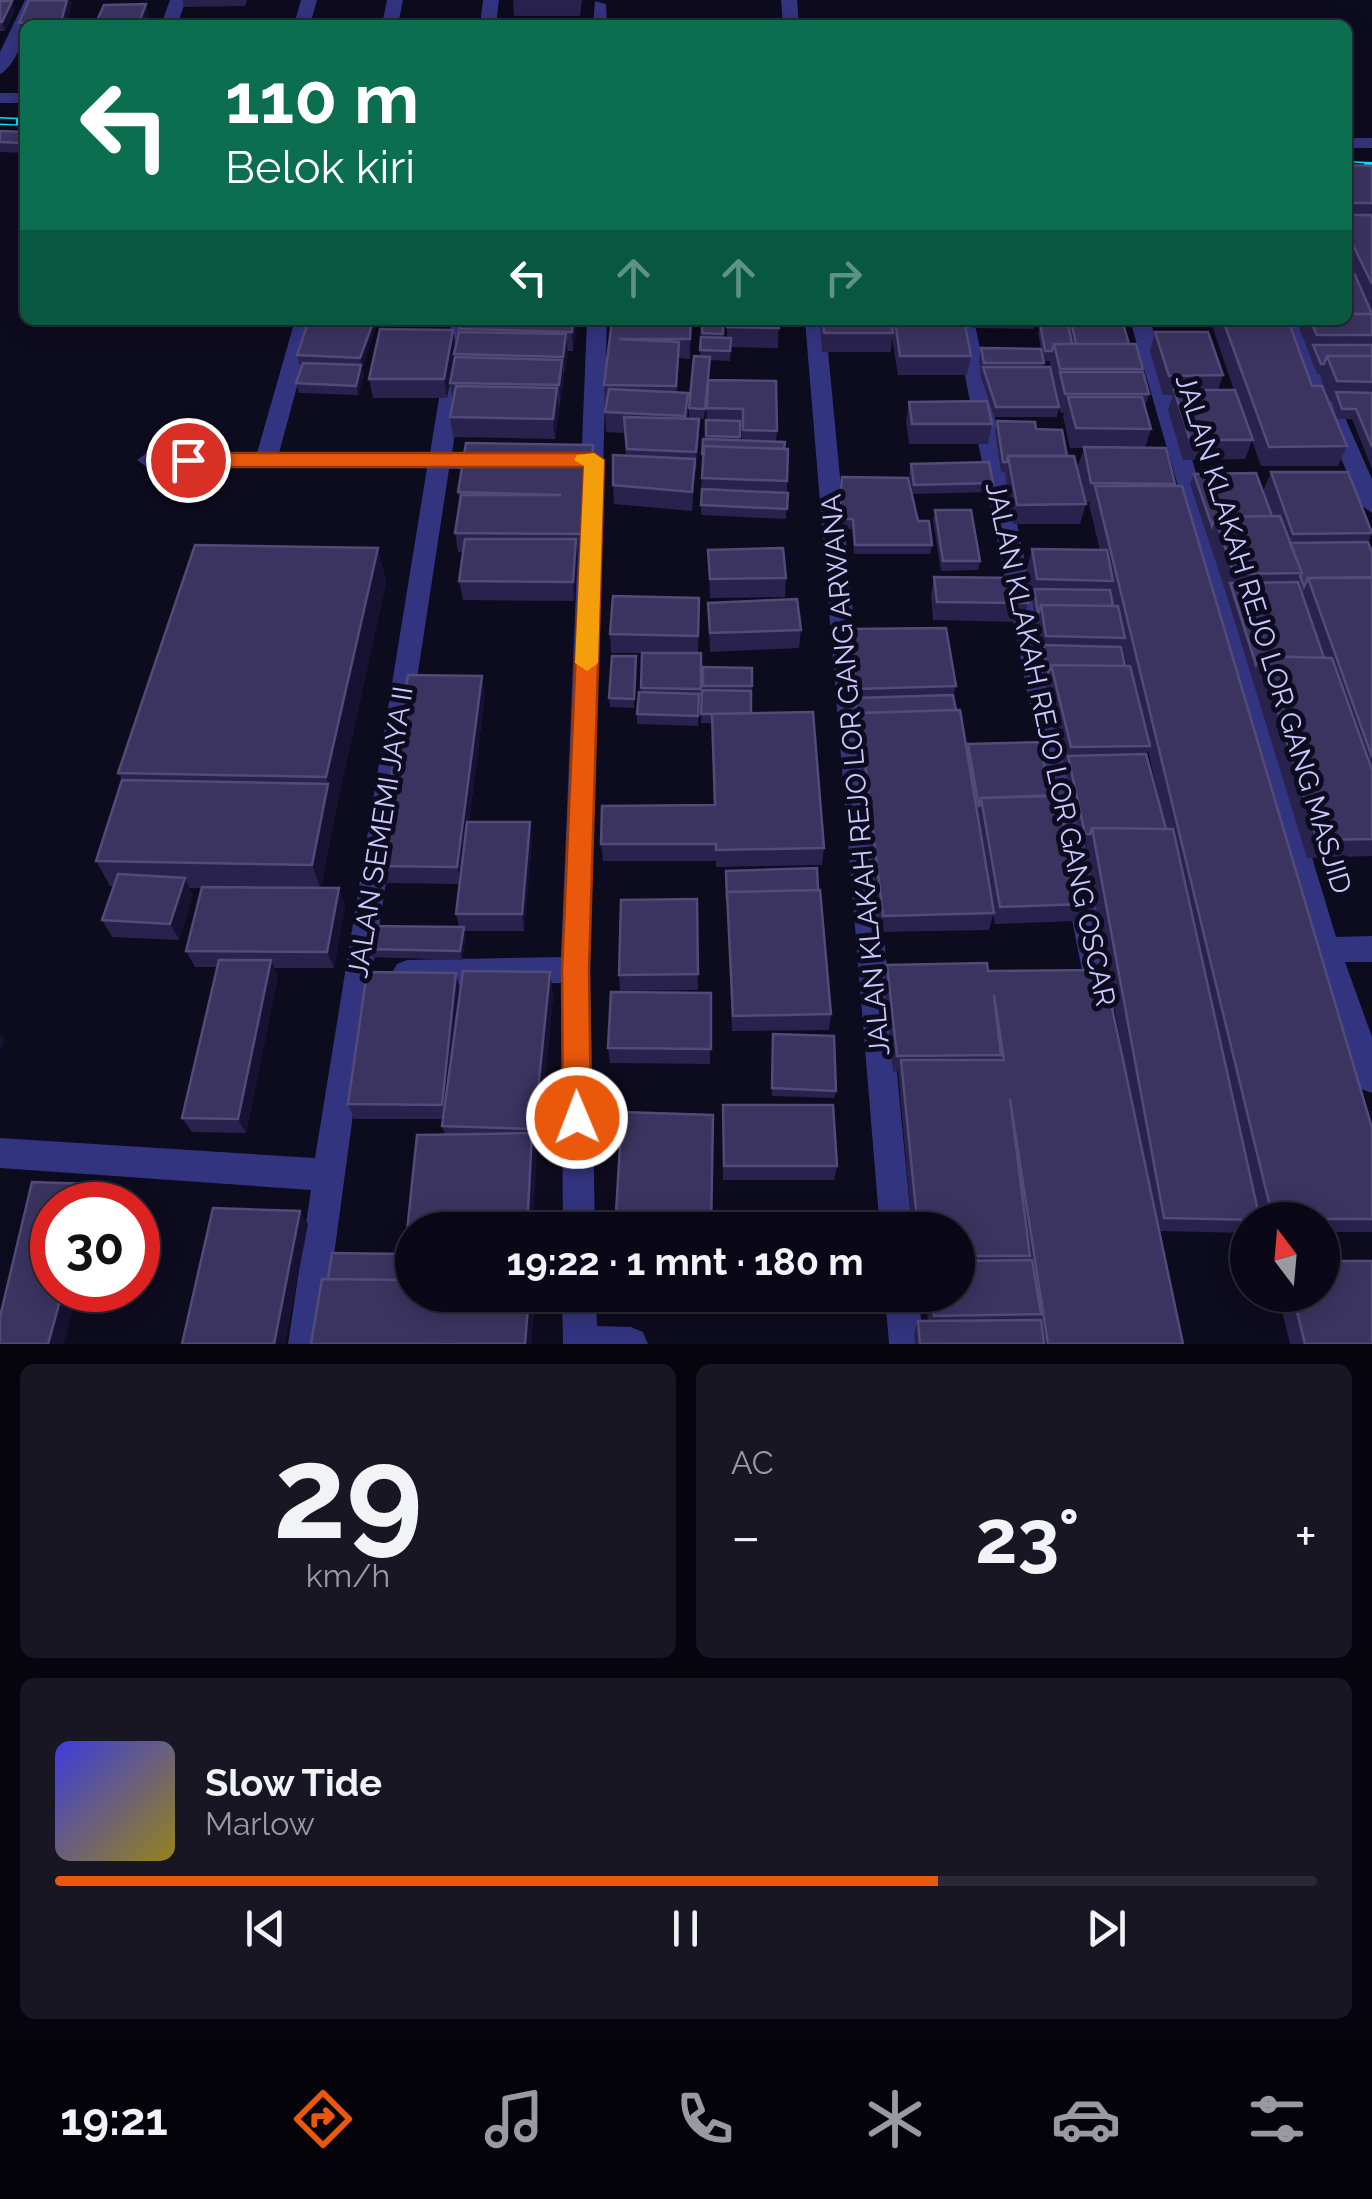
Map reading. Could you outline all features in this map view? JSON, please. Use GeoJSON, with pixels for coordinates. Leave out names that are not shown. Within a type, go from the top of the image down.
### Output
{"type":"FeatureCollection","features":[{"type":"Feature","properties":{"kind":"street"},"geometry":{"type":"LineString","coordinates":[[0,69],[20,27]]}},
{"type":"Feature","properties":{"kind":"street"},"geometry":{"type":"LineString","coordinates":[[266,460],[304,325]]}},
{"type":"Feature","properties":{"kind":"street","name":"JALAN SEMEMI JAYA II"},"geometry":{"type":"LineString","coordinates":[[305,1344],[357,974],[461,325]]}},
{"type":"Feature","properties":{"kind":"street"},"geometry":{"type":"LineString","coordinates":[[578,1212],[581,460],[596,325]]}},
{"type":"Feature","properties":{"kind":"street","name":"JALAN KLAKAH REJO LOR GANG ARWANA"},"geometry":{"type":"LineString","coordinates":[[814,325],[894,1212]]}},
{"type":"Feature","properties":{"kind":"street","name":"JALAN KLAKAH REJO LOR GANG OSCAR"},"geometry":{"type":"LineString","coordinates":[[965,325],[1110,1035]]}},
{"type":"Feature","properties":{"kind":"street","name":"JALAN KLAKAH REJO LOR GANG MASJID"},"geometry":{"type":"LineString","coordinates":[[1141,325],[1326,950],[1372,1078]]}},
{"type":"Feature","properties":{"kind":"street"},"geometry":{"type":"LineString","coordinates":[[1294,325],[1372,505]]}},
{"type":"Feature","properties":{"kind":"street"},"geometry":{"type":"LineString","coordinates":[[148,460],[512,460]]}},
{"type":"Feature","properties":{"kind":"street"},"geometry":{"type":"LineString","coordinates":[[1326,950],[1372,949]]}},
{"type":"Feature","properties":{"kind":"street"},"geometry":{"type":"LineString","coordinates":[[357,974],[576,970]]}},
{"type":"Feature","properties":{"kind":"street"},"geometry":{"type":"LineString","coordinates":[[0,1152],[328,1175]]}},
{"type":"Feature","properties":{"kind":"street"},"geometry":{"type":"LineString","coordinates":[[579,1312],[580,1343],[631,1344]]}},
{"type":"Feature","properties":{"kind":"street"},"geometry":{"type":"LineString","coordinates":[[903,1312],[906,1344]]}},
{"type":"Feature","properties":{"kind":"lane"},"geometry":{"type":"LineString","coordinates":[[600,4],[600,20]]}},
{"type":"Feature","properties":{"kind":"building"},"geometry":{"type":"Polygon","coordinates":[[[29,0],[67,0],[62,20],[20,20],[29,0]]]}},
{"type":"Feature","properties":{"kind":"building"},"geometry":{"type":"Polygon","coordinates":[[[0,1],[12,1],[2,22],[0,22],[0,1]]]}},
{"type":"Feature","properties":{"kind":"building"},"geometry":{"type":"Polygon","coordinates":[[[146,4],[140,20],[97,20],[104,5],[146,4]]]}},
{"type":"Feature","properties":{"kind":"building"},"geometry":{"type":"Polygon","coordinates":[[[0,131],[20,132],[20,143],[0,142],[0,131]]]}},
{"type":"Feature","properties":{"kind":"building"},"geometry":{"type":"Polygon","coordinates":[[[1352,165],[1372,166],[1372,203],[1352,203],[1352,165]]]}},
{"type":"Feature","properties":{"kind":"building"},"geometry":{"type":"Polygon","coordinates":[[[1352,215],[1372,215],[1372,284],[1352,243],[1352,215]]]}},
{"type":"Feature","properties":{"kind":"building"},"geometry":{"type":"Polygon","coordinates":[[[1352,275],[1355,275],[1372,314],[1352,314],[1352,275]]]}},
{"type":"Feature","properties":{"kind":"building"},"geometry":{"type":"Polygon","coordinates":[[[1352,314],[1372,314],[1372,335],[1317,335],[1312,325],[1352,325],[1352,314]]]}},
{"type":"Feature","properties":{"kind":"building"},"geometry":{"type":"Polygon","coordinates":[[[307,325],[372,325],[360,358],[297,355],[307,325]]]}},
{"type":"Feature","properties":{"kind":"building"},"geometry":{"type":"Polygon","coordinates":[[[460,325],[573,325],[572,332],[459,329],[460,325]]]}},
{"type":"Feature","properties":{"kind":"building"},"geometry":{"type":"Polygon","coordinates":[[[611,325],[691,325],[690,339],[619,339],[679,342],[676,386],[604,385],[611,325]]]}},
{"type":"Feature","properties":{"kind":"building"},"geometry":{"type":"Polygon","coordinates":[[[702,325],[723,325],[723,334],[702,333],[702,325]]]}},
{"type":"Feature","properties":{"kind":"building"},"geometry":{"type":"Polygon","coordinates":[[[727,325],[779,325],[779,328],[727,325]]]}},
{"type":"Feature","properties":{"kind":"building"},"geometry":{"type":"Polygon","coordinates":[[[823,325],[892,325],[893,333],[824,333],[823,325]]]}},
{"type":"Feature","properties":{"kind":"building"},"geometry":{"type":"Polygon","coordinates":[[[896,325],[965,325],[971,356],[900,356],[896,325]]]}},
{"type":"Feature","properties":{"kind":"building"},"geometry":{"type":"Polygon","coordinates":[[[1040,325],[1068,325],[1072,344],[1054,344],[1052,351],[1045,351],[1040,325]]]}},
{"type":"Feature","properties":{"kind":"building"},"geometry":{"type":"Polygon","coordinates":[[[1072,325],[1123,325],[1129,344],[1076,344],[1072,325]]]}},
{"type":"Feature","properties":{"kind":"building"},"geometry":{"type":"Polygon","coordinates":[[[1225,325],[1290,325],[1312,386],[1322,386],[1347,446],[1269,447],[1225,325]]]}},
{"type":"Feature","properties":{"kind":"building"},"geometry":{"type":"Polygon","coordinates":[[[380,329],[453,330],[444,379],[369,379],[380,329]]]}},
{"type":"Feature","properties":{"kind":"building"},"geometry":{"type":"Polygon","coordinates":[[[459,332],[566,334],[563,357],[454,354],[459,332]]]}},
{"type":"Feature","properties":{"kind":"building"},"geometry":{"type":"Polygon","coordinates":[[[1155,332],[1208,332],[1223,375],[1169,376],[1155,332]]]}},
{"type":"Feature","properties":{"kind":"building"},"geometry":{"type":"Polygon","coordinates":[[[701,337],[731,338],[730,351],[700,350],[701,337]]]}},
{"type":"Feature","properties":{"kind":"building"},"geometry":{"type":"Polygon","coordinates":[[[1054,344],[1136,344],[1143,369],[1060,369],[1054,344]]]}},
{"type":"Feature","properties":{"kind":"building"},"geometry":{"type":"Polygon","coordinates":[[[1313,345],[1372,345],[1372,356],[1327,356],[1321,364],[1313,345]]]}},
{"type":"Feature","properties":{"kind":"building"},"geometry":{"type":"Polygon","coordinates":[[[981,348],[1041,349],[1044,363],[984,363],[981,348]]]}},
{"type":"Feature","properties":{"kind":"building"},"geometry":{"type":"Polygon","coordinates":[[[694,356],[710,357],[705,409],[689,408],[694,356]]]}},
{"type":"Feature","properties":{"kind":"building"},"geometry":{"type":"Polygon","coordinates":[[[1327,356],[1372,356],[1372,382],[1337,381],[1327,356]]]}},
{"type":"Feature","properties":{"kind":"building"},"geometry":{"type":"Polygon","coordinates":[[[455,357],[562,360],[559,385],[450,383],[455,357]]]}},
{"type":"Feature","properties":{"kind":"building"},"geometry":{"type":"Polygon","coordinates":[[[303,363],[361,365],[356,386],[296,383],[303,363]]]}},
{"type":"Feature","properties":{"kind":"building"},"geometry":{"type":"Polygon","coordinates":[[[983,367],[1050,367],[1059,407],[996,407],[983,367]]]}},
{"type":"Feature","properties":{"kind":"building"},"geometry":{"type":"Polygon","coordinates":[[[1060,372],[1143,372],[1149,394],[1065,394],[1060,372]]]}},
{"type":"Feature","properties":{"kind":"building"},"geometry":{"type":"Polygon","coordinates":[[[708,380],[776,381],[777,431],[743,430],[743,409],[707,408],[708,380]]]}},
{"type":"Feature","properties":{"kind":"building"},"geometry":{"type":"Polygon","coordinates":[[[456,386],[557,388],[553,419],[450,417],[456,386]]]}},
{"type":"Feature","properties":{"kind":"building"},"geometry":{"type":"Polygon","coordinates":[[[609,389],[688,393],[685,416],[605,412],[609,389]]]}},
{"type":"Feature","properties":{"kind":"building"},"geometry":{"type":"Polygon","coordinates":[[[1174,390],[1235,390],[1253,440],[1190,440],[1174,390]]]}},
{"type":"Feature","properties":{"kind":"building"},"geometry":{"type":"Polygon","coordinates":[[[1336,392],[1372,393],[1372,447],[1356,409],[1342,409],[1336,392]]]}},
{"type":"Feature","properties":{"kind":"building"},"geometry":{"type":"Polygon","coordinates":[[[1068,397],[1142,397],[1151,429],[1076,428],[1068,397]]]}},
{"type":"Feature","properties":{"kind":"building"},"geometry":{"type":"Polygon","coordinates":[[[987,401],[992,424],[912,424],[909,402],[987,401]]]}},
{"type":"Feature","properties":{"kind":"building"},"geometry":{"type":"Polygon","coordinates":[[[624,417],[699,419],[696,452],[627,449],[624,417]]]}},
{"type":"Feature","properties":{"kind":"building"},"geometry":{"type":"Polygon","coordinates":[[[706,420],[740,421],[740,437],[706,436],[706,420]]]}},
{"type":"Feature","properties":{"kind":"building"},"geometry":{"type":"Polygon","coordinates":[[[997,421],[1035,422],[1036,429],[1062,430],[1067,456],[1008,456],[1007,462],[1003,462],[997,421]]]}},
{"type":"Feature","properties":{"kind":"building"},"geometry":{"type":"Polygon","coordinates":[[[703,439],[785,442],[784,449],[704,446],[702,454],[703,439]]]}},
{"type":"Feature","properties":{"kind":"building"},"geometry":{"type":"Polygon","coordinates":[[[466,443],[593,445],[587,534],[455,533],[461,495],[561,495],[458,492],[466,443]]]}},
{"type":"Feature","properties":{"kind":"building"},"geometry":{"type":"Polygon","coordinates":[[[704,446],[788,449],[787,481],[702,478],[704,446]]]}},
{"type":"Feature","properties":{"kind":"building"},"geometry":{"type":"Polygon","coordinates":[[[1084,447],[1166,448],[1175,484],[1091,483],[1084,447]]]}},
{"type":"Feature","properties":{"kind":"building"},"geometry":{"type":"Polygon","coordinates":[[[613,455],[695,459],[692,492],[613,485],[613,455]]]}},
{"type":"Feature","properties":{"kind":"building"},"geometry":{"type":"Polygon","coordinates":[[[1008,456],[1074,456],[1086,504],[1017,505],[1008,456]]]}},
{"type":"Feature","properties":{"kind":"building"},"geometry":{"type":"Polygon","coordinates":[[[989,462],[993,483],[914,485],[911,464],[989,462]]]}},
{"type":"Feature","properties":{"kind":"building"},"geometry":{"type":"Polygon","coordinates":[[[1271,472],[1348,472],[1372,533],[1293,534],[1271,472]]]}},
{"type":"Feature","properties":{"kind":"building"},"geometry":{"type":"Polygon","coordinates":[[[1256,473],[1272,516],[1215,517],[1212,526],[1194,474],[1256,473]]]}},
{"type":"Feature","properties":{"kind":"building"},"geometry":{"type":"Polygon","coordinates":[[[842,477],[908,478],[918,521],[929,521],[932,545],[855,545],[853,519],[839,519],[842,477]]]}},
{"type":"Feature","properties":{"kind":"building"},"geometry":{"type":"Polygon","coordinates":[[[1095,486],[1182,486],[1372,1128],[1372,1219],[1340,1219],[1340,1202],[1269,1202],[1095,486]]]}},
{"type":"Feature","properties":{"kind":"building"},"geometry":{"type":"Polygon","coordinates":[[[702,489],[788,493],[787,509],[701,505],[702,489]]]}},
{"type":"Feature","properties":{"kind":"building"},"geometry":{"type":"Polygon","coordinates":[[[935,510],[971,510],[980,561],[943,561],[935,510]]]}},
{"type":"Feature","properties":{"kind":"building"},"geometry":{"type":"Polygon","coordinates":[[[1280,516],[1302,573],[1234,574],[1215,517],[1280,516]]]}},
{"type":"Feature","properties":{"kind":"building"},"geometry":{"type":"Polygon","coordinates":[[[465,539],[576,539],[573,582],[459,581],[465,539]]]}},
{"type":"Feature","properties":{"kind":"building"},"geometry":{"type":"Polygon","coordinates":[[[1368,542],[1372,578],[1308,578],[1304,587],[1290,543],[1368,542]]]}},
{"type":"Feature","properties":{"kind":"building"},"geometry":{"type":"Polygon","coordinates":[[[195,545],[378,548],[326,777],[118,773],[195,545]]]}},
{"type":"Feature","properties":{"kind":"building"},"geometry":{"type":"Polygon","coordinates":[[[783,548],[786,578],[710,579],[708,550],[783,548]]]}},
{"type":"Feature","properties":{"kind":"building"},"geometry":{"type":"Polygon","coordinates":[[[1032,549],[1107,550],[1113,581],[1037,579],[1032,549]]]}},
{"type":"Feature","properties":{"kind":"building"},"geometry":{"type":"Polygon","coordinates":[[[934,577],[1025,578],[1028,603],[937,602],[934,577]]]}},
{"type":"Feature","properties":{"kind":"building"},"geometry":{"type":"Polygon","coordinates":[[[1372,577],[1372,757],[1308,578],[1372,577]]]}},
{"type":"Feature","properties":{"kind":"building"},"geometry":{"type":"Polygon","coordinates":[[[1298,582],[1324,658],[1261,656],[1256,665],[1230,583],[1298,582]]]}},
{"type":"Feature","properties":{"kind":"building"},"geometry":{"type":"Polygon","coordinates":[[[1034,589],[1110,590],[1113,606],[1041,605],[1038,614],[1034,589]]]}},
{"type":"Feature","properties":{"kind":"building"},"geometry":{"type":"Polygon","coordinates":[[[613,596],[699,598],[698,636],[610,634],[613,596]]]}},
{"type":"Feature","properties":{"kind":"building"},"geometry":{"type":"Polygon","coordinates":[[[797,599],[801,630],[710,633],[708,603],[797,599]]]}},
{"type":"Feature","properties":{"kind":"building"},"geometry":{"type":"Polygon","coordinates":[[[1041,605],[1118,606],[1125,638],[1046,636],[1041,605]]]}},
{"type":"Feature","properties":{"kind":"building"},"geometry":{"type":"Polygon","coordinates":[[[946,628],[956,686],[856,689],[850,629],[946,628]]]}},
{"type":"Feature","properties":{"kind":"building"},"geometry":{"type":"Polygon","coordinates":[[[1043,645],[1121,647],[1125,666],[1051,665],[1048,674],[1043,645]]]}},
{"type":"Feature","properties":{"kind":"building"},"geometry":{"type":"Polygon","coordinates":[[[642,653],[701,653],[701,689],[641,688],[642,653]]]}},
{"type":"Feature","properties":{"kind":"building"},"geometry":{"type":"Polygon","coordinates":[[[612,656],[636,656],[634,699],[609,698],[612,656]]]}},
{"type":"Feature","properties":{"kind":"building"},"geometry":{"type":"Polygon","coordinates":[[[1261,656],[1332,658],[1372,770],[1372,839],[1317,840],[1261,656]]]}},
{"type":"Feature","properties":{"kind":"building"},"geometry":{"type":"Polygon","coordinates":[[[1051,665],[1130,666],[1150,746],[1071,747],[1051,665]]]}},
{"type":"Feature","properties":{"kind":"building"},"geometry":{"type":"Polygon","coordinates":[[[703,667],[752,668],[752,686],[703,686],[703,667]]]}},
{"type":"Feature","properties":{"kind":"building"},"geometry":{"type":"Polygon","coordinates":[[[408,675],[482,676],[457,867],[376,866],[408,675]]]}},
{"type":"Feature","properties":{"kind":"building"},"geometry":{"type":"Polygon","coordinates":[[[702,690],[751,691],[751,713],[701,714],[702,690]]]}},
{"type":"Feature","properties":{"kind":"building"},"geometry":{"type":"Polygon","coordinates":[[[639,692],[699,694],[698,716],[637,714],[639,692]]]}},
{"type":"Feature","properties":{"kind":"building"},"geometry":{"type":"Polygon","coordinates":[[[953,695],[956,710],[859,713],[858,722],[855,698],[953,695]]]}},
{"type":"Feature","properties":{"kind":"building"},"geometry":{"type":"Polygon","coordinates":[[[960,710],[994,913],[883,916],[859,713],[960,710]]]}},
{"type":"Feature","properties":{"kind":"building"},"geometry":{"type":"Polygon","coordinates":[[[813,712],[824,848],[716,850],[716,844],[601,844],[602,806],[715,805],[712,714],[813,712]]]}},
{"type":"Feature","properties":{"kind":"building"},"geometry":{"type":"Polygon","coordinates":[[[1044,742],[1044,774],[1051,796],[981,798],[979,807],[968,744],[1044,742]]]}},
{"type":"Feature","properties":{"kind":"building"},"geometry":{"type":"Polygon","coordinates":[[[1146,754],[1166,829],[1092,828],[1090,834],[1085,834],[1068,756],[1146,754]]]}},
{"type":"Feature","properties":{"kind":"building"},"geometry":{"type":"Polygon","coordinates":[[[122,780],[328,784],[312,865],[96,861],[122,780]]]}},
{"type":"Feature","properties":{"kind":"building"},"geometry":{"type":"Polygon","coordinates":[[[1056,795],[1084,904],[1000,907],[981,798],[1056,795]]]}},
{"type":"Feature","properties":{"kind":"building"},"geometry":{"type":"Polygon","coordinates":[[[467,822],[530,822],[522,914],[456,914],[467,822]]]}},
{"type":"Feature","properties":{"kind":"building"},"geometry":{"type":"Polygon","coordinates":[[[1092,828],[1173,829],[1256,1202],[1230,1202],[1230,1219],[1164,1218],[1092,828]]]}},
{"type":"Feature","properties":{"kind":"building"},"geometry":{"type":"Polygon","coordinates":[[[817,868],[818,890],[727,892],[727,900],[726,871],[817,868]]]}},
{"type":"Feature","properties":{"kind":"building"},"geometry":{"type":"Polygon","coordinates":[[[118,874],[185,878],[170,924],[102,920],[118,874]]]}},
{"type":"Feature","properties":{"kind":"building"},"geometry":{"type":"Polygon","coordinates":[[[202,887],[339,888],[327,952],[186,951],[202,887]]]}},
{"type":"Feature","properties":{"kind":"building"},"geometry":{"type":"Polygon","coordinates":[[[820,890],[831,1014],[733,1016],[727,892],[820,890]]]}},
{"type":"Feature","properties":{"kind":"building"},"geometry":{"type":"Polygon","coordinates":[[[697,899],[698,974],[619,975],[621,900],[697,899]]]}},
{"type":"Feature","properties":{"kind":"building"},"geometry":{"type":"Polygon","coordinates":[[[370,926],[464,927],[460,951],[366,949],[370,926]]]}},
{"type":"Feature","properties":{"kind":"building"},"geometry":{"type":"Polygon","coordinates":[[[219,960],[271,960],[238,1119],[182,1118],[219,960]]]}},
{"type":"Feature","properties":{"kind":"building"},"geometry":{"type":"Polygon","coordinates":[[[987,963],[988,971],[1104,970],[1183,1344],[1048,1344],[1010,1099],[1030,1256],[975,1256],[975,1212],[916,1212],[901,1060],[1004,1060],[994,995],[1001,1055],[897,1056],[887,965],[987,963]]]}},
{"type":"Feature","properties":{"kind":"building"},"geometry":{"type":"Polygon","coordinates":[[[463,971],[550,972],[534,1129],[442,1126],[463,971]]]}},
{"type":"Feature","properties":{"kind":"building"},"geometry":{"type":"Polygon","coordinates":[[[367,972],[456,973],[442,1105],[348,1104],[367,972]]]}},
{"type":"Feature","properties":{"kind":"building"},"geometry":{"type":"Polygon","coordinates":[[[611,992],[711,993],[711,1049],[608,1048],[611,992]]]}},
{"type":"Feature","properties":{"kind":"building"},"geometry":{"type":"Polygon","coordinates":[[[773,1034],[834,1036],[836,1091],[772,1088],[773,1034]]]}},
{"type":"Feature","properties":{"kind":"building"},"geometry":{"type":"Polygon","coordinates":[[[723,1105],[833,1105],[837,1166],[724,1166],[723,1105]]]}},
{"type":"Feature","properties":{"kind":"building"},"geometry":{"type":"Polygon","coordinates":[[[622,1112],[713,1115],[711,1212],[616,1212],[622,1112]]]}},
{"type":"Feature","properties":{"kind":"building"},"geometry":{"type":"Polygon","coordinates":[[[532,1133],[528,1212],[409,1212],[417,1135],[532,1133]]]}},
{"type":"Feature","properties":{"kind":"building"},"geometry":{"type":"Polygon","coordinates":[[[30,1190],[30,1312],[57,1312],[48,1344],[0,1344],[0,1317],[30,1190]]]}},
{"type":"Feature","properties":{"kind":"building"},"geometry":{"type":"Polygon","coordinates":[[[213,1208],[300,1211],[274,1344],[182,1344],[213,1208]]]}},
{"type":"Feature","properties":{"kind":"building"},"geometry":{"type":"Polygon","coordinates":[[[332,1253],[395,1254],[395,1280],[328,1279],[332,1253]]]}},
{"type":"Feature","properties":{"kind":"building"},"geometry":{"type":"Polygon","coordinates":[[[1032,1260],[1041,1314],[934,1316],[933,1312],[975,1312],[975,1261],[1032,1260]]]}},
{"type":"Feature","properties":{"kind":"building"},"geometry":{"type":"Polygon","coordinates":[[[1340,1261],[1372,1261],[1372,1344],[1305,1344],[1297,1312],[1340,1312],[1340,1261]]]}},
{"type":"Feature","properties":{"kind":"building"},"geometry":{"type":"Polygon","coordinates":[[[322,1279],[395,1280],[395,1312],[528,1312],[525,1344],[311,1344],[322,1279]]]}},
{"type":"Feature","properties":{"kind":"building"},"geometry":{"type":"Polygon","coordinates":[[[1041,1320],[1044,1344],[920,1344],[918,1321],[1041,1320]]]}},
{"type":"Feature","properties":{"kind":"railway"},"geometry":{"type":"LineString","coordinates":[[0,121],[20,122]]}},
{"type":"Feature","properties":{"kind":"railway"},"geometry":{"type":"LineString","coordinates":[[1352,165],[1372,166]]}},
{"type":"Feature","properties":{"kind":"slow traffic"},"geometry":{"type":"LineString","coordinates":[[584,460],[594,460],[587,663]]}},
{"type":"Feature","properties":{"kind":"route"},"geometry":{"type":"LineString","coordinates":[[188,460],[594,460],[576,970],[577,1118]]}}]}
